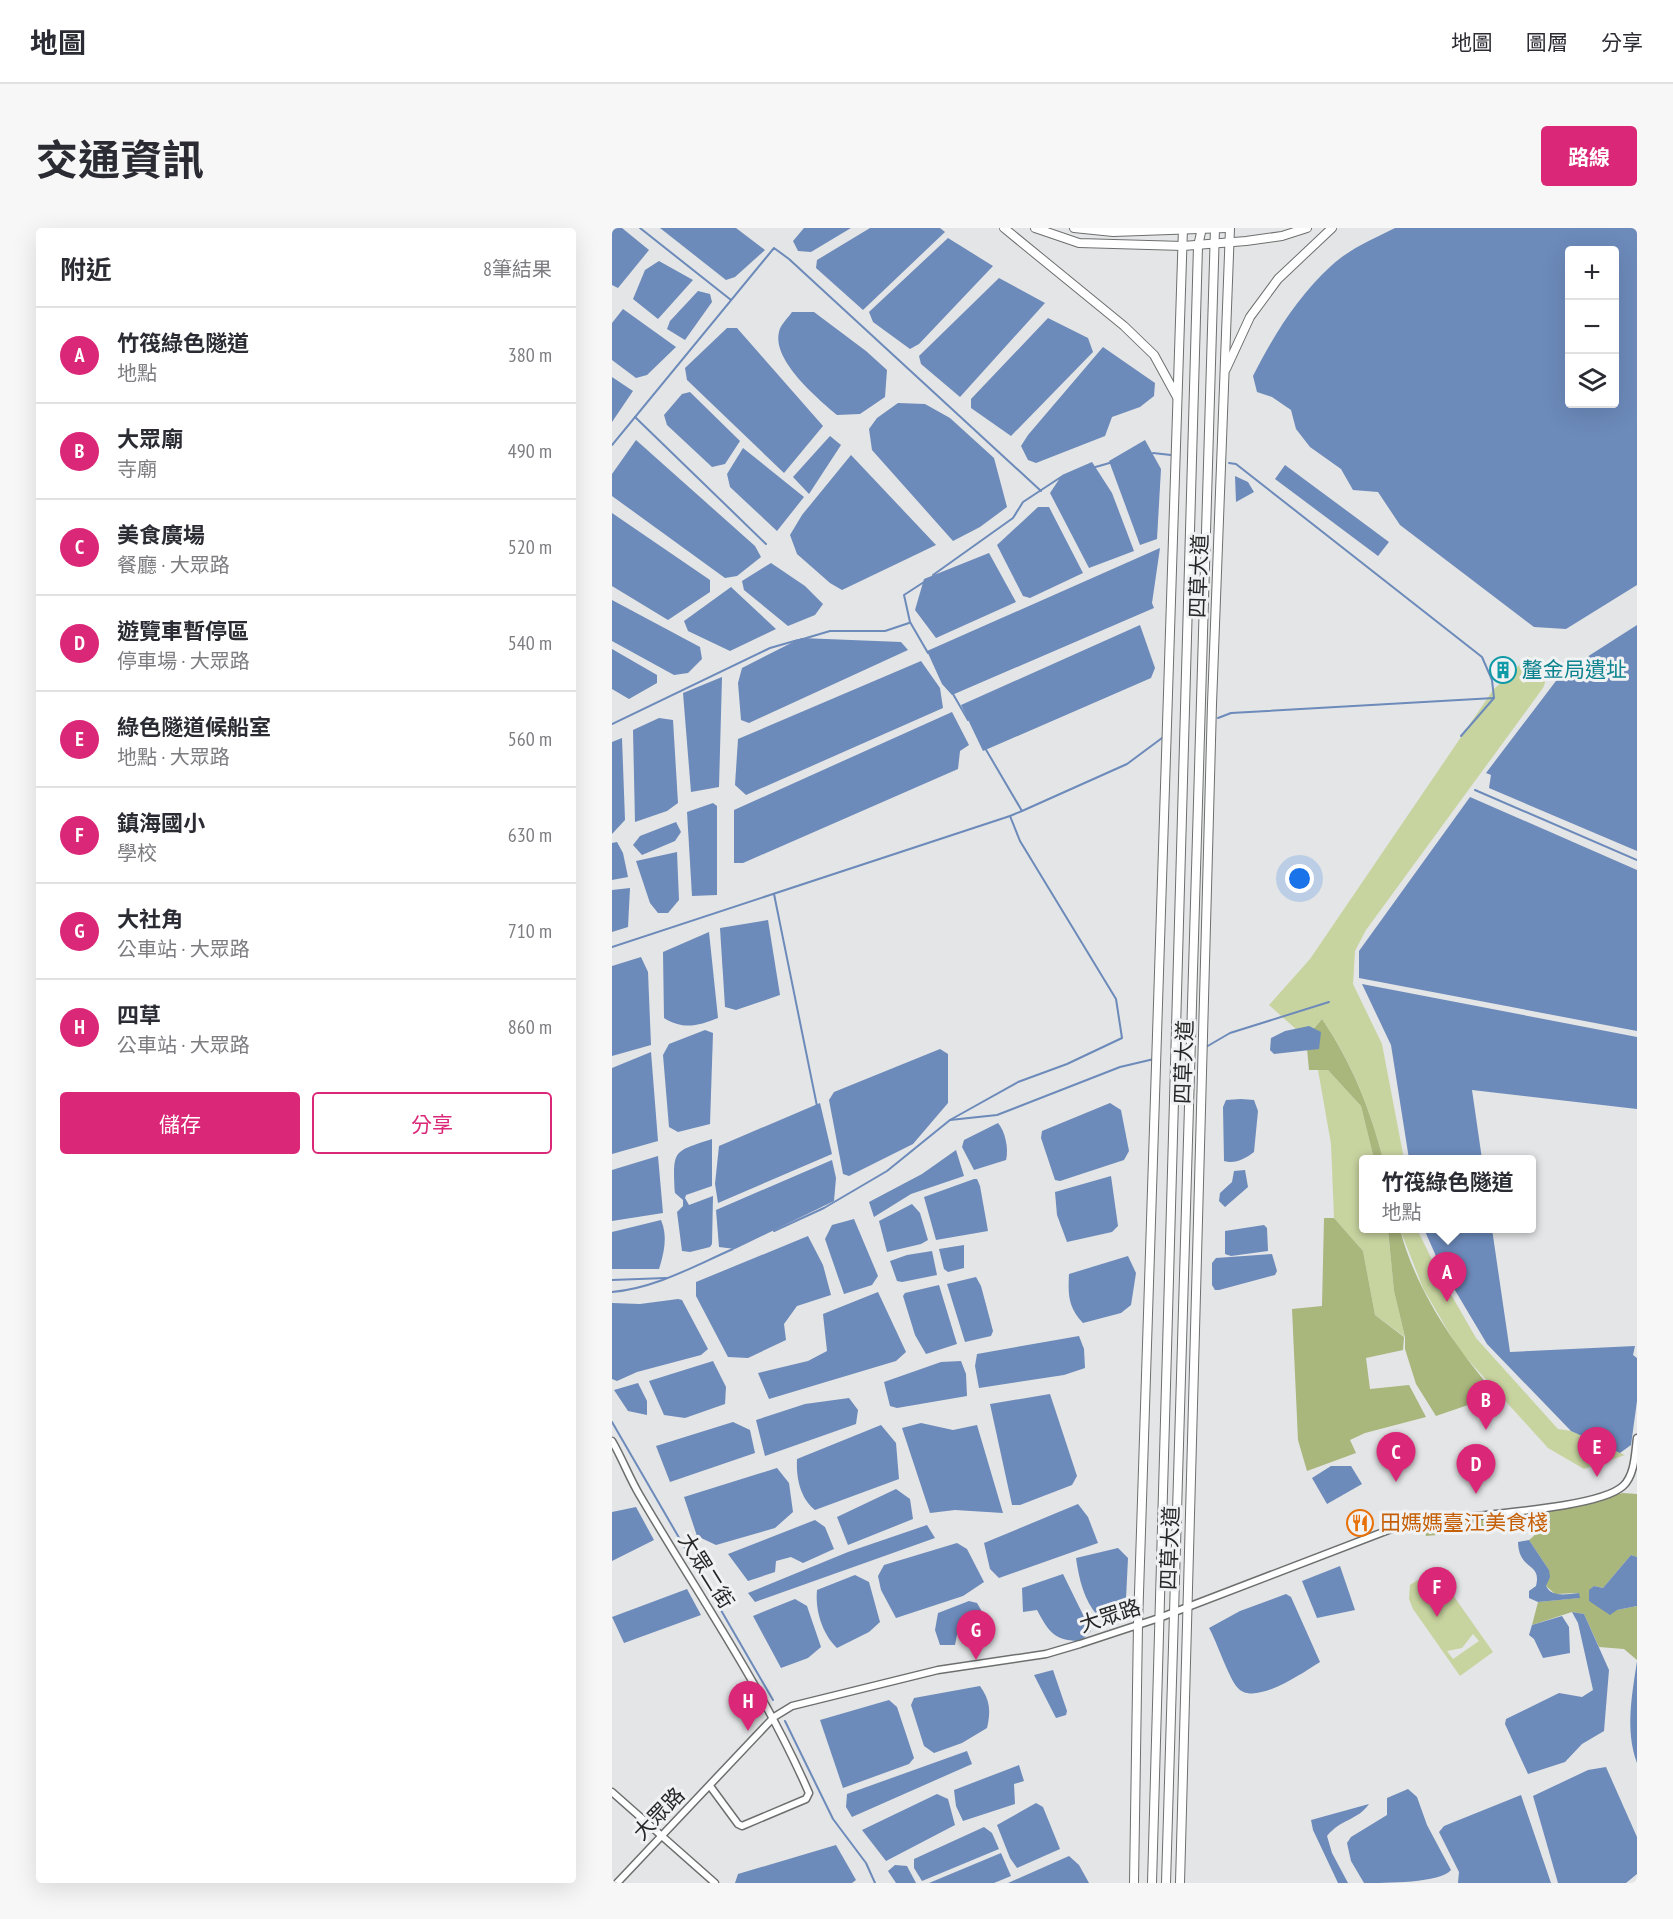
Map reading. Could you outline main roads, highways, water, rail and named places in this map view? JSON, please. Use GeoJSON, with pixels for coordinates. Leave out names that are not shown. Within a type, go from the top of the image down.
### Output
{"type":"FeatureCollection","features":[{"type":"Feature","properties":{"kind":"water"},"geometry":{"type":"Polygon","coordinates":[[[612,228],[622,228],[649,250],[618,288],[612,285],[612,228]]]}},
{"type":"Feature","properties":{"kind":"water"},"geometry":{"type":"Polygon","coordinates":[[[660,228],[736,228],[765,250],[735,277],[726,280],[660,228]]]}},
{"type":"Feature","properties":{"kind":"water"},"geometry":{"type":"Polygon","coordinates":[[[804,228],[851,228],[811,252],[798,251],[793,241],[804,228]]]}},
{"type":"Feature","properties":{"kind":"water"},"geometry":{"type":"Polygon","coordinates":[[[870,228],[940,228],[945,232],[863,310],[816,268],[817,260],[870,228]]]}},
{"type":"Feature","properties":{"kind":"water"},"geometry":{"type":"Polygon","coordinates":[[[1395,228],[1637,228],[1637,585],[1566,629],[1534,627],[1400,525],[1378,492],[1353,490],[1341,469],[1310,447],[1296,429],[1291,410],[1272,397],[1257,392],[1253,376],[1297,303],[1319,278],[1353,249],[1395,228]]]}},
{"type":"Feature","properties":{"kind":"water"},"geometry":{"type":"Polygon","coordinates":[[[948,238],[993,266],[919,344],[910,349],[873,322],[869,312],[948,238]]]}},
{"type":"Feature","properties":{"kind":"water"},"geometry":{"type":"Polygon","coordinates":[[[659,261],[693,280],[658,319],[633,299],[645,270],[659,261]]]}},
{"type":"Feature","properties":{"kind":"water"},"geometry":{"type":"Polygon","coordinates":[[[999,278],[1045,303],[960,397],[921,364],[919,356],[999,278]]]}},
{"type":"Feature","properties":{"kind":"water"},"geometry":{"type":"Polygon","coordinates":[[[698,291],[710,294],[712,302],[685,340],[667,329],[670,321],[698,291]]]}},
{"type":"Feature","properties":{"kind":"water"},"geometry":{"type":"Polygon","coordinates":[[[623,309],[676,347],[647,375],[636,378],[612,360],[612,323],[623,309]]]}},
{"type":"Feature","properties":{"kind":"water"},"geometry":{"type":"Polygon","coordinates":[[[792,312],[814,312],[866,351],[887,370],[885,397],[860,414],[837,415],[819,399],[798,378],[782,354],[779,332],[782,324],[792,312]]]}},
{"type":"Feature","properties":{"kind":"water"},"geometry":{"type":"Polygon","coordinates":[[[1048,318],[1088,338],[1093,352],[1011,436],[971,408],[971,399],[1048,318]]]}},
{"type":"Feature","properties":{"kind":"water"},"geometry":{"type":"Polygon","coordinates":[[[727,328],[737,328],[823,426],[784,473],[687,380],[685,368],[727,328]]]}},
{"type":"Feature","properties":{"kind":"water"},"geometry":{"type":"Polygon","coordinates":[[[1103,347],[1155,383],[1154,396],[1140,407],[1112,417],[1105,436],[1036,463],[1028,460],[1021,446],[1028,435],[1103,347]]]}},
{"type":"Feature","properties":{"kind":"water"},"geometry":{"type":"Polygon","coordinates":[[[612,377],[633,391],[612,422],[612,377]]]}},
{"type":"Feature","properties":{"kind":"water"},"geometry":{"type":"Polygon","coordinates":[[[690,392],[740,441],[725,464],[712,467],[667,425],[664,415],[682,394],[690,392]]]}},
{"type":"Feature","properties":{"kind":"water"},"geometry":{"type":"Polygon","coordinates":[[[898,403],[925,404],[950,418],[994,458],[1007,507],[980,527],[953,541],[872,450],[869,429],[877,418],[898,403]]]}},
{"type":"Feature","properties":{"kind":"water"},"geometry":{"type":"Polygon","coordinates":[[[830,436],[841,445],[809,494],[793,477],[830,436]]]}},
{"type":"Feature","properties":{"kind":"water"},"geometry":{"type":"Polygon","coordinates":[[[636,440],[755,546],[761,557],[737,576],[725,578],[612,496],[612,474],[636,440]]]}},
{"type":"Feature","properties":{"kind":"water"},"geometry":{"type":"Polygon","coordinates":[[[1145,440],[1161,469],[1157,539],[1140,545],[1109,461],[1145,440]]]}},
{"type":"Feature","properties":{"kind":"water"},"geometry":{"type":"Polygon","coordinates":[[[743,448],[804,497],[777,531],[730,487],[727,474],[743,448]]]}},
{"type":"Feature","properties":{"kind":"water"},"geometry":{"type":"Polygon","coordinates":[[[851,455],[936,545],[842,590],[830,583],[797,554],[790,535],[802,515],[851,455]]]}},
{"type":"Feature","properties":{"kind":"water"},"geometry":{"type":"Polygon","coordinates":[[[1092,462],[1112,493],[1134,551],[1089,568],[1050,493],[1062,475],[1092,462]]]}},
{"type":"Feature","properties":{"kind":"water"},"geometry":{"type":"Polygon","coordinates":[[[1285,465],[1389,542],[1378,556],[1275,479],[1285,465]]]}},
{"type":"Feature","properties":{"kind":"water"},"geometry":{"type":"Polygon","coordinates":[[[1235,476],[1248,482],[1254,492],[1236,502],[1235,476]]]}},
{"type":"Feature","properties":{"kind":"water"},"geometry":{"type":"Polygon","coordinates":[[[1038,507],[1049,507],[1083,573],[1030,598],[1023,596],[997,545],[1038,507]]]}},
{"type":"Feature","properties":{"kind":"water"},"geometry":{"type":"Polygon","coordinates":[[[612,513],[710,580],[710,592],[668,620],[612,586],[612,513]]]}},
{"type":"Feature","properties":{"kind":"water"},"geometry":{"type":"Polygon","coordinates":[[[1160,548],[1152,603],[1154,608],[952,695],[942,684],[927,651],[1160,548]]]}},
{"type":"Feature","properties":{"kind":"water"},"geometry":{"type":"Polygon","coordinates":[[[989,553],[1016,602],[936,638],[915,610],[924,579],[989,553]]]}},
{"type":"Feature","properties":{"kind":"water"},"geometry":{"type":"Polygon","coordinates":[[[771,563],[805,586],[823,604],[815,615],[788,626],[744,590],[742,581],[771,563]]]}},
{"type":"Feature","properties":{"kind":"water"},"geometry":{"type":"Polygon","coordinates":[[[731,587],[776,629],[730,651],[688,631],[684,621],[731,587]]]}},
{"type":"Feature","properties":{"kind":"water"},"geometry":{"type":"Polygon","coordinates":[[[612,600],[700,647],[702,659],[688,673],[674,675],[612,641],[612,600]]]}},
{"type":"Feature","properties":{"kind":"water"},"geometry":{"type":"Polygon","coordinates":[[[1140,625],[1155,668],[1151,678],[983,751],[961,705],[1140,625]]]}},
{"type":"Feature","properties":{"kind":"water"},"geometry":{"type":"Polygon","coordinates":[[[1637,625],[1637,851],[1489,788],[1491,775],[1486,773],[1562,673],[1637,625]]]}},
{"type":"Feature","properties":{"kind":"water"},"geometry":{"type":"Polygon","coordinates":[[[801,638],[901,642],[908,650],[749,723],[741,720],[738,683],[742,668],[801,638]]]}},
{"type":"Feature","properties":{"kind":"water"},"geometry":{"type":"Polygon","coordinates":[[[612,649],[657,675],[657,683],[629,699],[612,689],[612,649]]]}},
{"type":"Feature","properties":{"kind":"water"},"geometry":{"type":"Polygon","coordinates":[[[921,661],[940,688],[943,708],[746,795],[735,785],[738,739],[921,661]]]}},
{"type":"Feature","properties":{"kind":"water"},"geometry":{"type":"Polygon","coordinates":[[[722,677],[719,787],[691,792],[683,693],[722,677]]]}},
{"type":"Feature","properties":{"kind":"water"},"geometry":{"type":"Polygon","coordinates":[[[952,712],[969,745],[960,751],[958,769],[743,863],[734,863],[734,810],[952,712]]]}},
{"type":"Feature","properties":{"kind":"water"},"geometry":{"type":"Polygon","coordinates":[[[659,718],[673,720],[678,803],[667,811],[635,822],[633,730],[659,718]]]}},
{"type":"Feature","properties":{"kind":"water"},"geometry":{"type":"Polygon","coordinates":[[[622,738],[625,820],[612,834],[612,742],[622,738]]]}},
{"type":"Feature","properties":{"kind":"water"},"geometry":{"type":"Polygon","coordinates":[[[1470,797],[1637,870],[1637,1031],[1359,978],[1359,951],[1470,797]]]}},
{"type":"Feature","properties":{"kind":"water"},"geometry":{"type":"Polygon","coordinates":[[[713,803],[717,806],[717,895],[692,896],[687,812],[713,803]]]}},
{"type":"Feature","properties":{"kind":"water"},"geometry":{"type":"Polygon","coordinates":[[[676,822],[681,832],[675,841],[642,855],[633,845],[640,836],[676,822]]]}},
{"type":"Feature","properties":{"kind":"water"},"geometry":{"type":"Polygon","coordinates":[[[617,842],[623,853],[628,877],[612,880],[612,843],[617,842]]]}},
{"type":"Feature","properties":{"kind":"water"},"geometry":{"type":"Polygon","coordinates":[[[677,852],[679,900],[668,913],[658,913],[650,903],[636,861],[677,852]]]}},
{"type":"Feature","properties":{"kind":"water"},"geometry":{"type":"Polygon","coordinates":[[[630,888],[628,927],[612,932],[612,890],[630,888]]]}},
{"type":"Feature","properties":{"kind":"water"},"geometry":{"type":"Polygon","coordinates":[[[768,920],[780,995],[736,1010],[725,1007],[720,928],[768,920]]]}},
{"type":"Feature","properties":{"kind":"water"},"geometry":{"type":"Polygon","coordinates":[[[709,932],[718,1018],[691,1026],[671,1022],[664,1018],[663,952],[709,932]]]}},
{"type":"Feature","properties":{"kind":"water"},"geometry":{"type":"Polygon","coordinates":[[[641,957],[648,972],[651,1045],[612,1056],[612,966],[641,957]]]}},
{"type":"Feature","properties":{"kind":"water"},"geometry":{"type":"Polygon","coordinates":[[[1362,984],[1637,1037],[1637,1109],[1472,1090],[1481,1155],[1408,1155],[1391,1045],[1362,984]]]}},
{"type":"Feature","properties":{"kind":"water"},"geometry":{"type":"Polygon","coordinates":[[[1309,1026],[1321,1032],[1319,1049],[1274,1054],[1270,1050],[1271,1038],[1285,1031],[1309,1026]]]}},
{"type":"Feature","properties":{"kind":"water"},"geometry":{"type":"Polygon","coordinates":[[[705,1030],[713,1033],[710,1124],[678,1132],[669,1127],[663,1055],[669,1044],[705,1030]]]}},
{"type":"Feature","properties":{"kind":"water"},"geometry":{"type":"Polygon","coordinates":[[[940,1049],[948,1054],[948,1103],[913,1144],[849,1176],[843,1174],[829,1100],[834,1092],[940,1049]]]}},
{"type":"Feature","properties":{"kind":"water"},"geometry":{"type":"Polygon","coordinates":[[[651,1052],[658,1141],[612,1154],[612,1068],[651,1052]]]}},
{"type":"Feature","properties":{"kind":"water"},"geometry":{"type":"Polygon","coordinates":[[[1226,1100],[1254,1100],[1258,1111],[1254,1152],[1240,1160],[1224,1161],[1223,1107],[1226,1100]]]}},
{"type":"Feature","properties":{"kind":"water"},"geometry":{"type":"Polygon","coordinates":[[[820,1103],[832,1154],[718,1203],[715,1184],[719,1146],[820,1103]]]}},
{"type":"Feature","properties":{"kind":"water"},"geometry":{"type":"Polygon","coordinates":[[[1110,1103],[1121,1110],[1129,1151],[1124,1160],[1060,1181],[1055,1180],[1041,1138],[1042,1131],[1110,1103]]]}},
{"type":"Feature","properties":{"kind":"water"},"geometry":{"type":"Polygon","coordinates":[[[998,1123],[1006,1140],[1006,1160],[974,1170],[962,1147],[964,1140],[998,1123]]]}},
{"type":"Feature","properties":{"kind":"water"},"geometry":{"type":"Polygon","coordinates":[[[712,1139],[712,1186],[686,1195],[685,1198],[689,1205],[713,1196],[712,1244],[710,1247],[690,1252],[682,1251],[677,1212],[683,1206],[683,1200],[675,1193],[675,1160],[682,1150],[712,1139]]]}},
{"type":"Feature","properties":{"kind":"water"},"geometry":{"type":"Polygon","coordinates":[[[956,1150],[964,1176],[911,1194],[874,1217],[869,1202],[922,1174],[956,1150]]]}},
{"type":"Feature","properties":{"kind":"water"},"geometry":{"type":"Polygon","coordinates":[[[658,1156],[663,1213],[612,1221],[612,1170],[658,1156]]]}},
{"type":"Feature","properties":{"kind":"water"},"geometry":{"type":"Polygon","coordinates":[[[832,1160],[836,1178],[834,1201],[735,1249],[719,1247],[716,1210],[832,1160]]]}},
{"type":"Feature","properties":{"kind":"water"},"geometry":{"type":"Polygon","coordinates":[[[1245,1170],[1248,1187],[1225,1207],[1219,1201],[1220,1193],[1232,1182],[1234,1171],[1245,1170]]]}},
{"type":"Feature","properties":{"kind":"water"},"geometry":{"type":"Polygon","coordinates":[[[1111,1176],[1118,1226],[1112,1232],[1067,1242],[1057,1215],[1055,1192],[1111,1176]]]}},
{"type":"Feature","properties":{"kind":"water"},"geometry":{"type":"Polygon","coordinates":[[[977,1179],[980,1186],[988,1231],[936,1240],[924,1197],[977,1179]]]}},
{"type":"Feature","properties":{"kind":"water"},"geometry":{"type":"Polygon","coordinates":[[[912,1204],[920,1213],[928,1240],[921,1244],[887,1252],[879,1221],[912,1204]]]}},
{"type":"Feature","properties":{"kind":"water"},"geometry":{"type":"Polygon","coordinates":[[[854,1219],[878,1276],[872,1285],[844,1294],[825,1239],[832,1225],[854,1219]]]}},
{"type":"Feature","properties":{"kind":"water"},"geometry":{"type":"Polygon","coordinates":[[[661,1220],[665,1238],[659,1269],[612,1269],[612,1232],[661,1220]]]}},
{"type":"Feature","properties":{"kind":"water"},"geometry":{"type":"Polygon","coordinates":[[[1264,1225],[1267,1228],[1268,1251],[1231,1256],[1225,1254],[1225,1231],[1264,1225]]]}},
{"type":"Feature","properties":{"kind":"water"},"geometry":{"type":"Polygon","coordinates":[[[1426,1233],[1493,1233],[1510,1352],[1635,1346],[1633,1355],[1637,1358],[1637,1401],[1631,1445],[1620,1453],[1571,1431],[1487,1344],[1440,1265],[1426,1233]]]}},
{"type":"Feature","properties":{"kind":"water"},"geometry":{"type":"Polygon","coordinates":[[[808,1236],[823,1265],[831,1295],[797,1306],[784,1324],[786,1340],[748,1358],[728,1357],[696,1296],[696,1282],[808,1236]]]}},
{"type":"Feature","properties":{"kind":"water"},"geometry":{"type":"Polygon","coordinates":[[[964,1245],[964,1268],[948,1272],[944,1269],[939,1249],[964,1245]]]}},
{"type":"Feature","properties":{"kind":"water"},"geometry":{"type":"Polygon","coordinates":[[[932,1251],[937,1275],[897,1281],[890,1261],[907,1255],[932,1251]]]}},
{"type":"Feature","properties":{"kind":"water"},"geometry":{"type":"Polygon","coordinates":[[[1272,1254],[1277,1271],[1275,1275],[1219,1290],[1215,1290],[1212,1285],[1212,1263],[1216,1258],[1272,1254]]]}},
{"type":"Feature","properties":{"kind":"water"},"geometry":{"type":"Polygon","coordinates":[[[1128,1256],[1136,1273],[1131,1305],[1121,1313],[1083,1323],[1074,1312],[1070,1300],[1069,1274],[1128,1256]]]}},
{"type":"Feature","properties":{"kind":"water"},"geometry":{"type":"Polygon","coordinates":[[[976,1277],[981,1286],[993,1331],[991,1336],[965,1342],[947,1284],[976,1277]]]}},
{"type":"Feature","properties":{"kind":"water"},"geometry":{"type":"Polygon","coordinates":[[[939,1285],[957,1344],[926,1354],[915,1335],[903,1296],[905,1293],[939,1285]]]}},
{"type":"Feature","properties":{"kind":"water"},"geometry":{"type":"Polygon","coordinates":[[[878,1292],[906,1352],[896,1361],[769,1399],[758,1373],[808,1361],[827,1351],[823,1314],[878,1292]]]}},
{"type":"Feature","properties":{"kind":"water"},"geometry":{"type":"Polygon","coordinates":[[[682,1300],[708,1349],[701,1355],[637,1372],[617,1381],[612,1379],[612,1303],[640,1304],[682,1300]]]}},
{"type":"Feature","properties":{"kind":"water"},"geometry":{"type":"Polygon","coordinates":[[[1079,1336],[1084,1349],[1085,1368],[1064,1375],[979,1388],[975,1366],[977,1354],[1079,1336]]]}},
{"type":"Feature","properties":{"kind":"water"},"geometry":{"type":"Polygon","coordinates":[[[713,1361],[726,1387],[725,1404],[685,1418],[664,1415],[649,1381],[713,1361]]]}},
{"type":"Feature","properties":{"kind":"water"},"geometry":{"type":"Polygon","coordinates":[[[961,1361],[966,1374],[967,1396],[897,1408],[890,1406],[884,1382],[941,1362],[961,1361]]]}},
{"type":"Feature","properties":{"kind":"water"},"geometry":{"type":"Polygon","coordinates":[[[638,1383],[647,1401],[647,1415],[628,1411],[614,1390],[638,1383]]]}},
{"type":"Feature","properties":{"kind":"water"},"geometry":{"type":"Polygon","coordinates":[[[1050,1394],[1077,1476],[1072,1485],[1020,1505],[1012,1505],[990,1404],[1050,1394]]]}},
{"type":"Feature","properties":{"kind":"water"},"geometry":{"type":"Polygon","coordinates":[[[849,1398],[858,1410],[856,1424],[765,1456],[756,1420],[805,1404],[849,1398]]]}},
{"type":"Feature","properties":{"kind":"water"},"geometry":{"type":"Polygon","coordinates":[[[733,1422],[750,1430],[755,1453],[670,1482],[656,1446],[733,1422]]]}},
{"type":"Feature","properties":{"kind":"water"},"geometry":{"type":"Polygon","coordinates":[[[921,1423],[953,1430],[977,1425],[1003,1513],[955,1510],[930,1513],[902,1428],[921,1423]]]}},
{"type":"Feature","properties":{"kind":"water"},"geometry":{"type":"Polygon","coordinates":[[[881,1425],[896,1443],[899,1479],[815,1510],[802,1494],[797,1473],[797,1459],[881,1425]]]}},
{"type":"Feature","properties":{"kind":"water"},"geometry":{"type":"Polygon","coordinates":[[[1331,1466],[1351,1466],[1362,1484],[1327,1504],[1312,1478],[1331,1466]]]}},
{"type":"Feature","properties":{"kind":"water"},"geometry":{"type":"Polygon","coordinates":[[[777,1468],[789,1483],[793,1512],[775,1528],[716,1545],[697,1536],[684,1497],[777,1468]]]}},
{"type":"Feature","properties":{"kind":"water"},"geometry":{"type":"Polygon","coordinates":[[[896,1489],[910,1499],[913,1519],[848,1545],[837,1517],[896,1489]]]}},
{"type":"Feature","properties":{"kind":"water"},"geometry":{"type":"Polygon","coordinates":[[[1078,1504],[1088,1517],[1098,1543],[999,1578],[990,1569],[984,1543],[1078,1504]]]}},
{"type":"Feature","properties":{"kind":"water"},"geometry":{"type":"Polygon","coordinates":[[[636,1507],[654,1540],[612,1561],[612,1512],[636,1507]]]}},
{"type":"Feature","properties":{"kind":"water"},"geometry":{"type":"Polygon","coordinates":[[[815,1520],[825,1527],[834,1549],[803,1563],[791,1557],[776,1561],[775,1572],[748,1581],[728,1554],[815,1520]]]}},
{"type":"Feature","properties":{"kind":"water"},"geometry":{"type":"Polygon","coordinates":[[[927,1525],[935,1538],[755,1602],[748,1593],[848,1552],[927,1525]]]}},
{"type":"Feature","properties":{"kind":"water"},"geometry":{"type":"Polygon","coordinates":[[[1529,1540],[1549,1570],[1550,1577],[1546,1586],[1549,1590],[1556,1594],[1579,1593],[1580,1598],[1538,1602],[1529,1598],[1529,1591],[1536,1586],[1537,1578],[1533,1569],[1522,1558],[1518,1542],[1529,1540]]]}},
{"type":"Feature","properties":{"kind":"water"},"geometry":{"type":"Polygon","coordinates":[[[957,1543],[967,1549],[984,1582],[963,1596],[896,1618],[881,1590],[878,1576],[884,1565],[957,1543]]]}},
{"type":"Feature","properties":{"kind":"water"},"geometry":{"type":"Polygon","coordinates":[[[1118,1548],[1128,1558],[1126,1599],[1112,1612],[1098,1616],[1089,1604],[1083,1589],[1076,1558],[1118,1548]]]}},
{"type":"Feature","properties":{"kind":"water"},"geometry":{"type":"Polygon","coordinates":[[[1631,1555],[1637,1557],[1637,1606],[1617,1610],[1610,1615],[1589,1601],[1589,1590],[1594,1586],[1603,1588],[1631,1555]]]}},
{"type":"Feature","properties":{"kind":"water"},"geometry":{"type":"Polygon","coordinates":[[[1340,1566],[1355,1610],[1317,1618],[1302,1581],[1340,1566]]]}},
{"type":"Feature","properties":{"kind":"water"},"geometry":{"type":"Polygon","coordinates":[[[1063,1574],[1091,1631],[1081,1641],[1064,1639],[1053,1634],[1037,1610],[1023,1612],[1022,1588],[1063,1574]]]}},
{"type":"Feature","properties":{"kind":"water"},"geometry":{"type":"Polygon","coordinates":[[[855,1575],[869,1582],[880,1622],[869,1632],[837,1648],[827,1636],[821,1621],[817,1606],[817,1590],[855,1575]]]}},
{"type":"Feature","properties":{"kind":"water"},"geometry":{"type":"Polygon","coordinates":[[[687,1589],[701,1615],[624,1643],[612,1617],[687,1589]]]}},
{"type":"Feature","properties":{"kind":"water"},"geometry":{"type":"Polygon","coordinates":[[[1286,1594],[1291,1597],[1320,1662],[1291,1680],[1266,1691],[1245,1692],[1234,1682],[1209,1628],[1240,1611],[1286,1594]]]}},
{"type":"Feature","properties":{"kind":"water"},"geometry":{"type":"Polygon","coordinates":[[[795,1599],[807,1606],[821,1647],[808,1658],[781,1668],[753,1616],[795,1599]]]}},
{"type":"Feature","properties":{"kind":"water"},"geometry":{"type":"Polygon","coordinates":[[[969,1601],[977,1603],[984,1615],[958,1630],[955,1645],[940,1645],[935,1630],[938,1613],[969,1601]]]}},
{"type":"Feature","properties":{"kind":"water"},"geometry":{"type":"Polygon","coordinates":[[[1572,1612],[1584,1614],[1609,1670],[1604,1731],[1582,1744],[1565,1762],[1528,1774],[1505,1724],[1506,1719],[1559,1693],[1582,1697],[1593,1690],[1578,1623],[1572,1612]]]}},
{"type":"Feature","properties":{"kind":"water"},"geometry":{"type":"Polygon","coordinates":[[[1562,1616],[1569,1627],[1570,1653],[1543,1658],[1534,1639],[1529,1635],[1532,1625],[1562,1616]]]}},
{"type":"Feature","properties":{"kind":"water"},"geometry":{"type":"Polygon","coordinates":[[[1637,1661],[1637,1763],[1630,1725],[1637,1661]]]}},
{"type":"Feature","properties":{"kind":"water"},"geometry":{"type":"Polygon","coordinates":[[[1053,1670],[1067,1711],[1066,1715],[1056,1718],[1034,1675],[1053,1670]]]}},
{"type":"Feature","properties":{"kind":"water"},"geometry":{"type":"Polygon","coordinates":[[[980,1686],[989,1706],[987,1728],[962,1743],[934,1753],[924,1746],[911,1705],[914,1698],[980,1686]]]}},
{"type":"Feature","properties":{"kind":"water"},"geometry":{"type":"Polygon","coordinates":[[[889,1700],[897,1707],[914,1758],[909,1764],[843,1788],[820,1720],[889,1700]]]}},
{"type":"Feature","properties":{"kind":"water"},"geometry":{"type":"Polygon","coordinates":[[[967,1751],[972,1764],[852,1817],[846,1807],[847,1794],[967,1751]]]}},
{"type":"Feature","properties":{"kind":"water"},"geometry":{"type":"Polygon","coordinates":[[[1019,1765],[1024,1781],[1014,1784],[1015,1804],[963,1821],[956,1806],[954,1790],[1019,1765]]]}},
{"type":"Feature","properties":{"kind":"water"},"geometry":{"type":"Polygon","coordinates":[[[1606,1767],[1637,1837],[1637,1874],[1626,1883],[1558,1883],[1533,1796],[1588,1770],[1606,1767]]]}},
{"type":"Feature","properties":{"kind":"water"},"geometry":{"type":"Polygon","coordinates":[[[1408,1789],[1417,1797],[1427,1825],[1451,1870],[1436,1878],[1425,1880],[1364,1883],[1351,1861],[1347,1843],[1351,1837],[1387,1815],[1387,1798],[1408,1789]]]}},
{"type":"Feature","properties":{"kind":"water"},"geometry":{"type":"Polygon","coordinates":[[[937,1794],[948,1799],[955,1825],[886,1861],[862,1830],[937,1794]]]}},
{"type":"Feature","properties":{"kind":"water"},"geometry":{"type":"Polygon","coordinates":[[[1521,1795],[1551,1883],[1458,1883],[1459,1872],[1439,1832],[1444,1826],[1521,1795]]]}},
{"type":"Feature","properties":{"kind":"water"},"geometry":{"type":"Polygon","coordinates":[[[1036,1803],[1043,1807],[1060,1849],[1017,1868],[1010,1858],[997,1825],[1036,1803]]]}},
{"type":"Feature","properties":{"kind":"water"},"geometry":{"type":"Polygon","coordinates":[[[1369,1804],[1359,1814],[1338,1826],[1327,1836],[1332,1853],[1348,1883],[1338,1883],[1313,1830],[1311,1820],[1369,1804]]]}},
{"type":"Feature","properties":{"kind":"water"},"geometry":{"type":"Polygon","coordinates":[[[984,1827],[992,1833],[999,1849],[922,1881],[914,1868],[914,1859],[984,1827]]]}},
{"type":"Feature","properties":{"kind":"water"},"geometry":{"type":"Polygon","coordinates":[[[836,1845],[856,1880],[852,1883],[735,1883],[738,1874],[836,1845]]]}},
{"type":"Feature","properties":{"kind":"water"},"geometry":{"type":"Polygon","coordinates":[[[1001,1853],[1011,1876],[994,1883],[929,1883],[1001,1853]]]}},
{"type":"Feature","properties":{"kind":"water"},"geometry":{"type":"Polygon","coordinates":[[[1069,1856],[1079,1865],[1089,1883],[1008,1883],[1069,1856]]]}},
{"type":"Feature","properties":{"kind":"water"},"geometry":{"type":"Polygon","coordinates":[[[895,1865],[907,1866],[916,1883],[896,1883],[888,1871],[895,1865]]]}},
{"type":"Feature","properties":{"kind":"waterway"},"geometry":{"type":"LineString","coordinates":[[640,228],[731,300]]}},
{"type":"Feature","properties":{"kind":"waterway"},"geometry":{"type":"LineString","coordinates":[[612,445],[774,248],[789,259],[1041,491]]}},
{"type":"Feature","properties":{"kind":"waterway"},"geometry":{"type":"LineString","coordinates":[[635,417],[766,544]]}},
{"type":"Feature","properties":{"kind":"waterway"},"geometry":{"type":"LineString","coordinates":[[1153,453],[1171,455]]}},
{"type":"Feature","properties":{"kind":"waterway"},"geometry":{"type":"LineString","coordinates":[[1092,468],[1113,462]]}},
{"type":"Feature","properties":{"kind":"waterway"},"geometry":{"type":"LineString","coordinates":[[1229,463],[1236,464],[1482,657],[1492,680],[1494,698],[1461,736]]}},
{"type":"Feature","properties":{"kind":"waterway"},"geometry":{"type":"LineString","coordinates":[[933,575],[1013,518],[1023,502],[1061,477]]}},
{"type":"Feature","properties":{"kind":"waterway"},"geometry":{"type":"LineString","coordinates":[[924,582],[904,595],[910,622],[928,653]]}},
{"type":"Feature","properties":{"kind":"waterway"},"geometry":{"type":"LineString","coordinates":[[803,639],[830,631],[885,631],[909,623]]}},
{"type":"Feature","properties":{"kind":"waterway"},"geometry":{"type":"LineString","coordinates":[[612,724],[770,648],[798,640]]}},
{"type":"Feature","properties":{"kind":"waterway"},"geometry":{"type":"LineString","coordinates":[[953,694],[968,720]]}},
{"type":"Feature","properties":{"kind":"waterway"},"geometry":{"type":"LineString","coordinates":[[1218,718],[1231,713],[1494,698]]}},
{"type":"Feature","properties":{"kind":"waterway"},"geometry":{"type":"LineString","coordinates":[[1022,811],[1127,764],[1162,738]]}},
{"type":"Feature","properties":{"kind":"waterway"},"geometry":{"type":"LineString","coordinates":[[950,1120],[1018,1082],[1067,1064],[1122,1038],[1116,999],[1020,841],[1010,816],[1022,811],[985,748]]}},
{"type":"Feature","properties":{"kind":"waterway"},"geometry":{"type":"LineString","coordinates":[[1475,790],[1637,860]]}},
{"type":"Feature","properties":{"kind":"waterway"},"geometry":{"type":"LineString","coordinates":[[612,947],[1010,816]]}},
{"type":"Feature","properties":{"kind":"waterway"},"geometry":{"type":"LineString","coordinates":[[774,894],[817,1106]]}},
{"type":"Feature","properties":{"kind":"waterway"},"geometry":{"type":"LineString","coordinates":[[1206,1047],[1230,1033],[1329,1002]]}},
{"type":"Feature","properties":{"kind":"waterway"},"geometry":{"type":"LineString","coordinates":[[774,1231],[824,1208],[887,1171],[950,1120],[997,1115],[1120,1067],[1154,1059]]}},
{"type":"Feature","properties":{"kind":"waterway"},"geometry":{"type":"LineString","coordinates":[[612,1292],[659,1281],[733,1249]]}},
{"type":"Feature","properties":{"kind":"waterway"},"geometry":{"type":"LineString","coordinates":[[612,1280],[666,1278]]}},
{"type":"Feature","properties":{"kind":"waterway"},"geometry":{"type":"LineString","coordinates":[[612,1422],[773,1700]]}},
{"type":"Feature","properties":{"kind":"waterway"},"geometry":{"type":"LineString","coordinates":[[785,1721],[833,1819],[866,1863],[875,1883]]}},
{"type":"Feature","properties":{"kind":"place","name":"釐金局遺址"},"geometry":{"type":"Point","coordinates":[1503,670]}},
{"type":"Feature","properties":{"kind":"place","name":"竹筏綠色隧道"},"geometry":{"type":"Point","coordinates":[1447,1302]}},
{"type":"Feature","properties":{"kind":"place","name":"大眾廟"},"geometry":{"type":"Point","coordinates":[1486,1430]}},
{"type":"Feature","properties":{"kind":"place","name":"綠色隧道候船室"},"geometry":{"type":"Point","coordinates":[1597,1477]}},
{"type":"Feature","properties":{"kind":"place","name":"美食廣場"},"geometry":{"type":"Point","coordinates":[1396,1482]}},
{"type":"Feature","properties":{"kind":"place","name":"遊覽車暫停區"},"geometry":{"type":"Point","coordinates":[1476,1494]}},
{"type":"Feature","properties":{"kind":"place","name":"田媽媽臺江美食棧"},"geometry":{"type":"Point","coordinates":[1360,1523]}},
{"type":"Feature","properties":{"kind":"place","name":"鎮海國小"},"geometry":{"type":"Point","coordinates":[1437,1617]}},
{"type":"Feature","properties":{"kind":"place","name":"大社角"},"geometry":{"type":"Point","coordinates":[976,1660]}},
{"type":"Feature","properties":{"kind":"place","name":"四草"},"geometry":{"type":"Point","coordinates":[748,1731]}}]}
